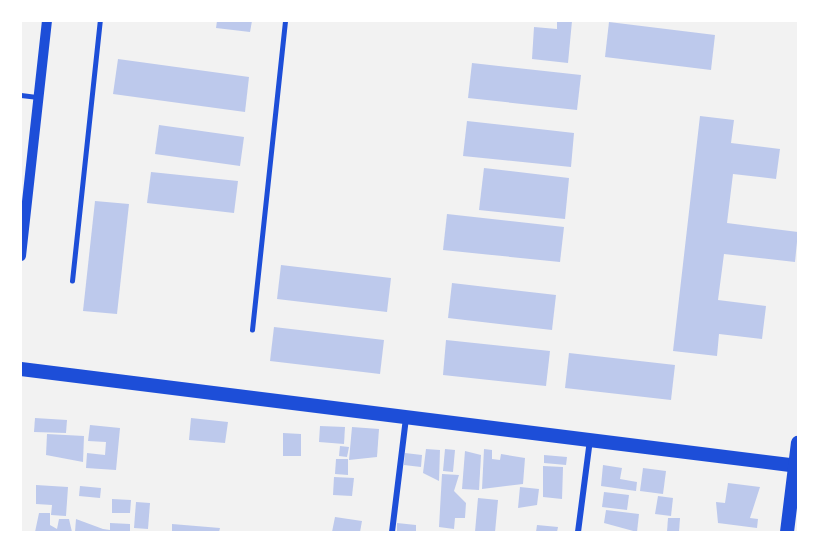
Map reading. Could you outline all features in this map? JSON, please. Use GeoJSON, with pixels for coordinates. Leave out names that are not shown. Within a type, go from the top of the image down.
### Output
{"type":"FeatureCollection","features":[{"type":"Feature","properties":{"kind":"main road"},"geometry":{"type":"LineString","coordinates":[[21,369],[797,466]]}},
{"type":"Feature","properties":{"kind":"main road"},"geometry":{"type":"LineString","coordinates":[[787,532],[797,466],[798,443]]}},
{"type":"Feature","properties":{"kind":"street"},"geometry":{"type":"LineString","coordinates":[[21,256],[47,21]]}},
{"type":"Feature","properties":{"kind":"street"},"geometry":{"type":"LineString","coordinates":[[392,532],[406,417]]}},
{"type":"Feature","properties":{"kind":"street"},"geometry":{"type":"LineString","coordinates":[[578,532],[590,439]]}},
{"type":"Feature","properties":{"kind":"lane"},"geometry":{"type":"LineString","coordinates":[[72,281],[100,21]]}},
{"type":"Feature","properties":{"kind":"lane"},"geometry":{"type":"LineString","coordinates":[[252,330],[285,21]]}},
{"type":"Feature","properties":{"kind":"lane"},"geometry":{"type":"LineString","coordinates":[[21,95],[38,97]]}},
{"type":"Feature","properties":{"kind":"building"},"geometry":{"type":"Polygon","coordinates":[[[217,21],[252,21],[250,32],[216,28],[217,21]]]}},
{"type":"Feature","properties":{"kind":"building"},"geometry":{"type":"Polygon","coordinates":[[[557,21],[572,21],[568,63],[532,59],[534,27],[557,29],[557,21]]]}},
{"type":"Feature","properties":{"kind":"building"},"geometry":{"type":"Polygon","coordinates":[[[609,22],[715,35],[711,70],[605,57],[609,22]]]}},
{"type":"Feature","properties":{"kind":"building"},"geometry":{"type":"Polygon","coordinates":[[[118,59],[249,77],[245,112],[113,94],[118,59]]]}},
{"type":"Feature","properties":{"kind":"building"},"geometry":{"type":"Polygon","coordinates":[[[472,63],[581,75],[577,110],[468,98],[472,63]]]}},
{"type":"Feature","properties":{"kind":"building"},"geometry":{"type":"Polygon","coordinates":[[[700,116],[734,120],[731,143],[780,149],[776,179],[733,174],[727,223],[798,232],[795,262],[724,254],[718,300],[766,306],[762,339],[719,334],[717,356],[673,351],[700,116]]]}},
{"type":"Feature","properties":{"kind":"building"},"geometry":{"type":"Polygon","coordinates":[[[467,121],[574,133],[571,167],[463,156],[467,121]]]}},
{"type":"Feature","properties":{"kind":"building"},"geometry":{"type":"Polygon","coordinates":[[[159,125],[244,137],[240,166],[155,154],[159,125]]]}},
{"type":"Feature","properties":{"kind":"building"},"geometry":{"type":"Polygon","coordinates":[[[484,168],[569,178],[565,219],[479,210],[484,168]]]}},
{"type":"Feature","properties":{"kind":"building"},"geometry":{"type":"Polygon","coordinates":[[[151,172],[238,181],[234,213],[147,203],[151,172]]]}},
{"type":"Feature","properties":{"kind":"building"},"geometry":{"type":"Polygon","coordinates":[[[95,201],[129,204],[117,314],[83,311],[95,201]]]}},
{"type":"Feature","properties":{"kind":"building"},"geometry":{"type":"Polygon","coordinates":[[[447,214],[564,227],[560,262],[443,250],[447,214]]]}},
{"type":"Feature","properties":{"kind":"building"},"geometry":{"type":"Polygon","coordinates":[[[281,265],[391,278],[387,312],[277,299],[281,265]]]}},
{"type":"Feature","properties":{"kind":"building"},"geometry":{"type":"Polygon","coordinates":[[[452,283],[556,295],[552,330],[448,318],[452,283]]]}},
{"type":"Feature","properties":{"kind":"building"},"geometry":{"type":"Polygon","coordinates":[[[274,327],[384,340],[380,374],[270,361],[274,327]]]}},
{"type":"Feature","properties":{"kind":"building"},"geometry":{"type":"Polygon","coordinates":[[[446,340],[550,351],[546,386],[443,375],[446,340]]]}},
{"type":"Feature","properties":{"kind":"building"},"geometry":{"type":"Polygon","coordinates":[[[569,353],[675,365],[671,400],[565,388],[569,353]]]}},
{"type":"Feature","properties":{"kind":"building"},"geometry":{"type":"Polygon","coordinates":[[[35,418],[67,420],[66,433],[34,432],[35,418]]]}},
{"type":"Feature","properties":{"kind":"building"},"geometry":{"type":"Polygon","coordinates":[[[191,418],[228,422],[225,443],[189,440],[191,418]]]}},
{"type":"Feature","properties":{"kind":"building"},"geometry":{"type":"Polygon","coordinates":[[[90,425],[120,428],[116,470],[86,468],[87,453],[105,455],[106,442],[88,441],[90,425]]]}},
{"type":"Feature","properties":{"kind":"building"},"geometry":{"type":"Polygon","coordinates":[[[320,426],[345,427],[344,444],[319,442],[320,426]]]}},
{"type":"Feature","properties":{"kind":"building"},"geometry":{"type":"Polygon","coordinates":[[[352,427],[379,429],[377,457],[349,460],[352,427]]]}},
{"type":"Feature","properties":{"kind":"building"},"geometry":{"type":"Polygon","coordinates":[[[283,433],[301,434],[301,456],[283,456],[283,433]]]}},
{"type":"Feature","properties":{"kind":"building"},"geometry":{"type":"Polygon","coordinates":[[[47,434],[84,436],[83,462],[46,455],[47,434]]]}},
{"type":"Feature","properties":{"kind":"building"},"geometry":{"type":"Polygon","coordinates":[[[340,446],[349,447],[347,457],[339,456],[340,446]]]}},
{"type":"Feature","properties":{"kind":"building"},"geometry":{"type":"Polygon","coordinates":[[[426,449],[440,450],[439,481],[423,473],[426,449]]]}},
{"type":"Feature","properties":{"kind":"building"},"geometry":{"type":"Polygon","coordinates":[[[445,449],[455,450],[453,472],[443,471],[445,449]]]}},
{"type":"Feature","properties":{"kind":"building"},"geometry":{"type":"Polygon","coordinates":[[[484,449],[492,450],[492,459],[500,460],[501,454],[525,458],[523,484],[482,489],[484,449]]]}},
{"type":"Feature","properties":{"kind":"building"},"geometry":{"type":"Polygon","coordinates":[[[465,451],[481,455],[479,490],[462,489],[465,451]]]}},
{"type":"Feature","properties":{"kind":"building"},"geometry":{"type":"Polygon","coordinates":[[[405,453],[422,455],[421,467],[404,465],[405,453]]]}},
{"type":"Feature","properties":{"kind":"building"},"geometry":{"type":"Polygon","coordinates":[[[544,455],[567,457],[566,465],[544,463],[544,455]]]}},
{"type":"Feature","properties":{"kind":"building"},"geometry":{"type":"Polygon","coordinates":[[[336,459],[348,459],[348,475],[335,474],[336,459]]]}},
{"type":"Feature","properties":{"kind":"building"},"geometry":{"type":"Polygon","coordinates":[[[603,465],[622,468],[620,479],[637,482],[636,491],[601,486],[603,465]]]}},
{"type":"Feature","properties":{"kind":"building"},"geometry":{"type":"Polygon","coordinates":[[[543,466],[563,467],[562,499],[543,497],[543,466]]]}},
{"type":"Feature","properties":{"kind":"building"},"geometry":{"type":"Polygon","coordinates":[[[643,468],[666,471],[663,494],[640,491],[643,468]]]}},
{"type":"Feature","properties":{"kind":"building"},"geometry":{"type":"Polygon","coordinates":[[[442,474],[459,475],[454,491],[466,503],[465,518],[455,518],[454,529],[439,527],[442,474]]]}},
{"type":"Feature","properties":{"kind":"building"},"geometry":{"type":"Polygon","coordinates":[[[334,477],[354,478],[352,496],[333,495],[334,477]]]}},
{"type":"Feature","properties":{"kind":"building"},"geometry":{"type":"Polygon","coordinates":[[[728,483],[760,487],[750,518],[758,519],[757,528],[718,523],[716,502],[725,503],[728,483]]]}},
{"type":"Feature","properties":{"kind":"building"},"geometry":{"type":"Polygon","coordinates":[[[36,485],[68,487],[66,516],[51,515],[52,505],[36,504],[36,485]]]}},
{"type":"Feature","properties":{"kind":"building"},"geometry":{"type":"Polygon","coordinates":[[[80,486],[101,488],[100,498],[79,496],[80,486]]]}},
{"type":"Feature","properties":{"kind":"building"},"geometry":{"type":"Polygon","coordinates":[[[520,487],[539,489],[537,505],[518,508],[520,487]]]}},
{"type":"Feature","properties":{"kind":"building"},"geometry":{"type":"Polygon","coordinates":[[[604,492],[629,495],[627,510],[602,507],[604,492]]]}},
{"type":"Feature","properties":{"kind":"building"},"geometry":{"type":"Polygon","coordinates":[[[658,496],[673,498],[671,516],[655,514],[658,496]]]}},
{"type":"Feature","properties":{"kind":"building"},"geometry":{"type":"Polygon","coordinates":[[[478,498],[498,500],[495,532],[475,532],[478,498]]]}},
{"type":"Feature","properties":{"kind":"building"},"geometry":{"type":"Polygon","coordinates":[[[112,499],[131,500],[130,513],[112,513],[112,499]]]}},
{"type":"Feature","properties":{"kind":"building"},"geometry":{"type":"Polygon","coordinates":[[[136,502],[150,503],[148,529],[134,528],[136,502]]]}},
{"type":"Feature","properties":{"kind":"building"},"geometry":{"type":"Polygon","coordinates":[[[606,510],[639,514],[637,532],[604,523],[606,510]]]}},
{"type":"Feature","properties":{"kind":"building"},"geometry":{"type":"Polygon","coordinates":[[[39,513],[50,513],[50,525],[57,529],[59,519],[69,519],[72,532],[35,532],[39,513]]]}},
{"type":"Feature","properties":{"kind":"building"},"geometry":{"type":"Polygon","coordinates":[[[335,517],[362,521],[360,532],[332,532],[335,517]]]}},
{"type":"Feature","properties":{"kind":"building"},"geometry":{"type":"Polygon","coordinates":[[[668,518],[680,518],[679,532],[667,532],[668,518]]]}},
{"type":"Feature","properties":{"kind":"building"},"geometry":{"type":"Polygon","coordinates":[[[76,519],[110,530],[110,523],[130,524],[130,532],[75,532],[76,519]]]}},
{"type":"Feature","properties":{"kind":"building"},"geometry":{"type":"Polygon","coordinates":[[[397,523],[416,525],[416,532],[397,532],[397,523]]]}},
{"type":"Feature","properties":{"kind":"building"},"geometry":{"type":"Polygon","coordinates":[[[172,524],[220,528],[219,532],[172,532],[172,524]]]}},
{"type":"Feature","properties":{"kind":"building"},"geometry":{"type":"Polygon","coordinates":[[[537,525],[558,527],[557,532],[536,532],[537,525]]]}}]}
